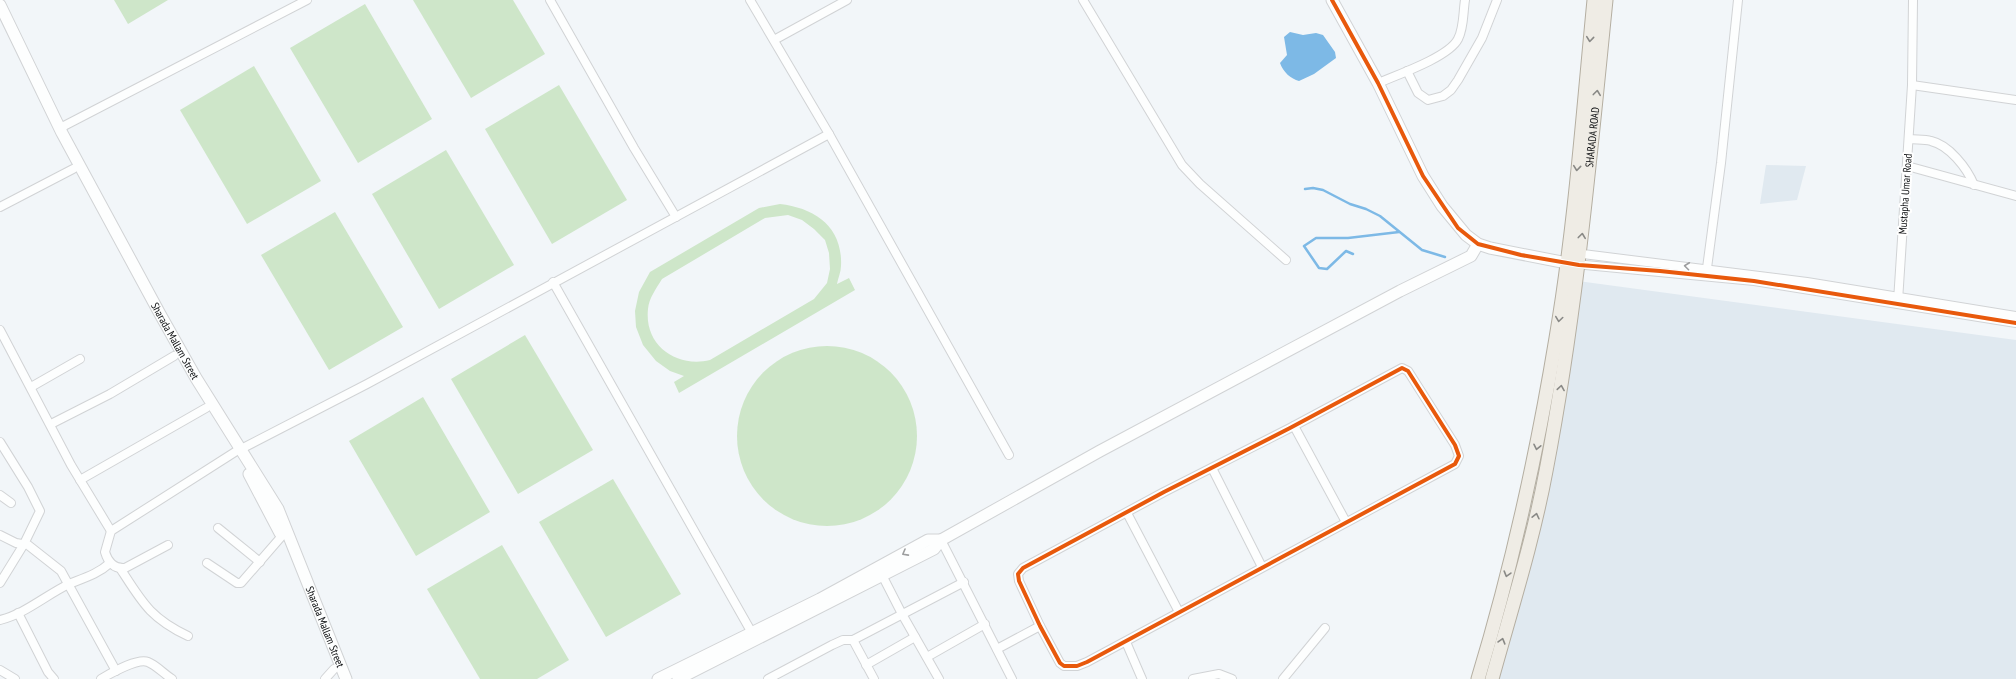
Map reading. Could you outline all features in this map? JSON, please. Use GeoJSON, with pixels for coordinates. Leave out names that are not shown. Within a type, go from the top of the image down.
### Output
{"type":"FeatureCollection","features":[{"type":"Feature","properties":{"kind":"main road"},"geometry":{"type":"LineString","coordinates":[[1492,679],[1523,568],[1546,472],[1561,390],[1587,129],[1594,0]]}},
{"type":"Feature","properties":{"kind":"main road","name":"SHARADA ROAD"},"geometry":{"type":"LineString","coordinates":[[1587,129],[1606,0]]}},
{"type":"Feature","properties":{"kind":"main road"},"geometry":{"type":"LineString","coordinates":[[1478,679],[1511,558],[1530,480],[1556,338],[1572,268]]}},
{"type":"Feature","properties":{"kind":"street"},"geometry":{"type":"LineString","coordinates":[[60,128],[307,0]]}},
{"type":"Feature","properties":{"kind":"street"},"geometry":{"type":"LineString","coordinates":[[550,0],[634,148],[676,217]]}},
{"type":"Feature","properties":{"kind":"street"},"geometry":{"type":"LineString","coordinates":[[750,0],[829,134],[1009,455]]}},
{"type":"Feature","properties":{"kind":"street"},"geometry":{"type":"LineString","coordinates":[[774,40],[847,0]]}},
{"type":"Feature","properties":{"kind":"street"},"geometry":{"type":"LineString","coordinates":[[1083,0],[1182,164],[1210,193],[1286,260]]}},
{"type":"Feature","properties":{"kind":"street"},"geometry":{"type":"LineString","coordinates":[[1332,0],[1378,83],[1423,176],[1458,228],[1475,250]]}},
{"type":"Feature","properties":{"kind":"street"},"geometry":{"type":"LineString","coordinates":[[1378,83],[1407,71],[1443,53],[1458,40],[1465,0]]}},
{"type":"Feature","properties":{"kind":"street"},"geometry":{"type":"LineString","coordinates":[[1407,71],[1418,93],[1428,100],[1436,99],[1451,90],[1482,38],[1497,0]]}},
{"type":"Feature","properties":{"kind":"street"},"geometry":{"type":"LineString","coordinates":[[1707,268],[1721,163],[1738,0]]}},
{"type":"Feature","properties":{"kind":"street","name":"Mustapha Umar Road"},"geometry":{"type":"LineString","coordinates":[[1898,300],[1912,85],[1913,0]]}},
{"type":"Feature","properties":{"kind":"street","name":"Sharada Mallam Street"},"geometry":{"type":"LineString","coordinates":[[0,5],[60,128],[177,346],[238,450],[274,519],[336,674]]}},
{"type":"Feature","properties":{"kind":"street","name":"Sharada Mallam Street"},"geometry":{"type":"LineString","coordinates":[[0,22],[45,117],[174,356],[206,408],[238,450],[278,509],[346,679]]}},
{"type":"Feature","properties":{"kind":"street"},"geometry":{"type":"LineString","coordinates":[[1912,85],[2016,100]]}},
{"type":"Feature","properties":{"kind":"street"},"geometry":{"type":"LineString","coordinates":[[168,545],[125,568],[120,568],[110,563],[105,552],[111,531],[238,450],[379,377],[829,134]]}},
{"type":"Feature","properties":{"kind":"street"},"geometry":{"type":"LineString","coordinates":[[1909,139],[1932,141],[1940,144],[1966,169],[1974,185]]}},
{"type":"Feature","properties":{"kind":"street"},"geometry":{"type":"LineString","coordinates":[[1907,166],[1941,177],[2016,196]]}},
{"type":"Feature","properties":{"kind":"street"},"geometry":{"type":"LineString","coordinates":[[0,207],[73,169]]}},
{"type":"Feature","properties":{"kind":"street"},"geometry":{"type":"LineString","coordinates":[[679,679],[934,549],[941,540],[1107,447],[1475,250],[1521,255],[1572,268],[1746,280],[2016,316]]}},
{"type":"Feature","properties":{"kind":"street"},"geometry":{"type":"LineString","coordinates":[[1572,268],[1707,268],[1898,300],[2016,323]]}},
{"type":"Feature","properties":{"kind":"street"},"geometry":{"type":"LineString","coordinates":[[553,282],[752,633]]}},
{"type":"Feature","properties":{"kind":"street"},"geometry":{"type":"LineString","coordinates":[[0,330],[3,343],[31,387],[80,480],[111,531]]}},
{"type":"Feature","properties":{"kind":"street"},"geometry":{"type":"LineString","coordinates":[[51,424],[110,394],[174,356]]}},
{"type":"Feature","properties":{"kind":"street"},"geometry":{"type":"LineString","coordinates":[[31,387],[80,359]]}},
{"type":"Feature","properties":{"kind":"street"},"geometry":{"type":"LineString","coordinates":[[1403,368],[1408,371],[1425,396],[1455,445],[1459,456],[1454,464],[1126,642],[1077,666],[1067,667],[1060,663],[1040,626],[1019,581],[1019,572],[1027,566],[1126,513],[1294,426],[1403,368]]}},
{"type":"Feature","properties":{"kind":"street"},"geometry":{"type":"LineString","coordinates":[[80,480],[206,408]]}},
{"type":"Feature","properties":{"kind":"street"},"geometry":{"type":"LineString","coordinates":[[1294,426],[1346,522]]}},
{"type":"Feature","properties":{"kind":"street"},"geometry":{"type":"LineString","coordinates":[[0,442],[28,487],[39,508],[39,516],[0,583]]}},
{"type":"Feature","properties":{"kind":"street"},"geometry":{"type":"LineString","coordinates":[[1212,468],[1262,567]]}},
{"type":"Feature","properties":{"kind":"street"},"geometry":{"type":"LineString","coordinates":[[0,495],[11,503]]}},
{"type":"Feature","properties":{"kind":"street"},"geometry":{"type":"LineString","coordinates":[[1126,513],[1179,612]]}},
{"type":"Feature","properties":{"kind":"street"},"geometry":{"type":"LineString","coordinates":[[218,528],[260,562]]}},
{"type":"Feature","properties":{"kind":"street"},"geometry":{"type":"LineString","coordinates":[[0,535],[16,543],[28,545],[61,571],[116,671]]}},
{"type":"Feature","properties":{"kind":"street"},"geometry":{"type":"LineString","coordinates":[[207,563],[237,583],[241,583],[281,537]]}},
{"type":"Feature","properties":{"kind":"street"},"geometry":{"type":"LineString","coordinates":[[658,679],[752,633],[928,540],[941,540]]}},
{"type":"Feature","properties":{"kind":"street"},"geometry":{"type":"LineString","coordinates":[[941,540],[964,582],[1012,679]]}},
{"type":"Feature","properties":{"kind":"street"},"geometry":{"type":"LineString","coordinates":[[0,620],[18,613],[69,584],[90,576],[110,563]]}},
{"type":"Feature","properties":{"kind":"street"},"geometry":{"type":"LineString","coordinates":[[120,568],[144,606],[165,625],[188,636]]}},
{"type":"Feature","properties":{"kind":"street"},"geometry":{"type":"LineString","coordinates":[[882,575],[902,614],[939,679]]}},
{"type":"Feature","properties":{"kind":"street"},"geometry":{"type":"LineString","coordinates":[[768,679],[842,640],[853,640],[964,582]]}},
{"type":"Feature","properties":{"kind":"street"},"geometry":{"type":"LineString","coordinates":[[18,613],[48,672],[54,679]]}},
{"type":"Feature","properties":{"kind":"street"},"geometry":{"type":"LineString","coordinates":[[927,657],[985,624]]}},
{"type":"Feature","properties":{"kind":"street"},"geometry":{"type":"LineString","coordinates":[[997,649],[1040,626]]}},
{"type":"Feature","properties":{"kind":"street"},"geometry":{"type":"LineString","coordinates":[[1282,679],[1325,628]]}},
{"type":"Feature","properties":{"kind":"street"},"geometry":{"type":"LineString","coordinates":[[866,665],[915,637]]}},
{"type":"Feature","properties":{"kind":"street"},"geometry":{"type":"LineString","coordinates":[[853,640],[874,679]]}},
{"type":"Feature","properties":{"kind":"street"},"geometry":{"type":"LineString","coordinates":[[1126,642],[1142,679]]}},
{"type":"Feature","properties":{"kind":"street"},"geometry":{"type":"LineString","coordinates":[[101,679],[116,671],[144,661],[150,663],[172,679]]}},
{"type":"Feature","properties":{"kind":"street"},"geometry":{"type":"LineString","coordinates":[[0,670],[15,679]]}},
{"type":"Feature","properties":{"kind":"street"},"geometry":{"type":"LineString","coordinates":[[325,679],[336,674]]}},
{"type":"Feature","properties":{"kind":"street"},"geometry":{"type":"LineString","coordinates":[[1194,679],[1219,674],[1232,679]]}},
{"type":"Feature","properties":{"kind":"shaded area"},"geometry":{"type":"Polygon","coordinates":[[[1766,165],[1806,166],[1797,200],[1760,204],[1766,165]]]}},
{"type":"Feature","properties":{"kind":"shaded area"},"geometry":{"type":"Polygon","coordinates":[[[1578,281],[2016,340],[2016,679],[1482,679],[1578,281]]]}},
{"type":"Feature","properties":{"kind":"green space"},"geometry":{"type":"Polygon","coordinates":[[[114,0],[168,0],[128,24],[114,0]]]}},
{"type":"Feature","properties":{"kind":"green space"},"geometry":{"type":"Polygon","coordinates":[[[413,0],[513,0],[545,54],[471,98],[413,0]]]}},
{"type":"Feature","properties":{"kind":"green space"},"geometry":{"type":"Polygon","coordinates":[[[365,4],[432,119],[358,163],[290,48],[365,4]]]}},
{"type":"Feature","properties":{"kind":"green space"},"geometry":{"type":"Polygon","coordinates":[[[254,66],[321,181],[247,224],[180,110],[254,66]]]}},
{"type":"Feature","properties":{"kind":"green space"},"geometry":{"type":"Polygon","coordinates":[[[559,85],[627,200],[552,244],[485,129],[559,85]]]}},
{"type":"Feature","properties":{"kind":"green space"},"geometry":{"type":"Polygon","coordinates":[[[446,150],[514,265],[439,309],[372,194],[446,150]]]}},
{"type":"Feature","properties":{"kind":"green space"},"geometry":{"type":"Polygon","coordinates":[[[780,204],[793,206],[815,215],[824,222],[832,230],[837,240],[840,252],[841,268],[837,284],[849,278],[855,290],[679,393],[674,382],[684,376],[670,371],[656,361],[643,345],[636,327],[635,311],[639,292],[650,272],[759,208],[780,204]],[[788,215],[765,218],[662,279],[651,297],[648,309],[648,322],[651,334],[657,344],[675,357],[686,361],[698,362],[710,360],[814,299],[827,283],[830,269],[829,253],[825,240],[802,220],[788,215]]]}},
{"type":"Feature","properties":{"kind":"green space"},"geometry":{"type":"Polygon","coordinates":[[[335,212],[403,327],[329,370],[261,255],[335,212]]]}},
{"type":"Feature","properties":{"kind":"green space"},"geometry":{"type":"Polygon","coordinates":[[[525,335],[593,450],[518,494],[451,379],[525,335]]]}},
{"type":"Feature","properties":{"kind":"green space"},"geometry":{"type":"Polygon","coordinates":[[[836,346],[845,347],[870,356],[891,372],[907,393],[916,418],[916,454],[907,479],[891,500],[870,516],[862,519],[845,525],[818,526],[809,525],[784,516],[770,506],[757,493],[747,479],[738,454],[737,427],[738,418],[747,393],[757,379],[770,366],[784,356],[809,347],[836,346]]]}},
{"type":"Feature","properties":{"kind":"green space"},"geometry":{"type":"Polygon","coordinates":[[[423,397],[490,512],[416,556],[349,441],[423,397]]]}},
{"type":"Feature","properties":{"kind":"green space"},"geometry":{"type":"Polygon","coordinates":[[[613,479],[681,594],[606,637],[539,522],[613,479]]]}},
{"type":"Feature","properties":{"kind":"green space"},"geometry":{"type":"Polygon","coordinates":[[[502,545],[569,660],[537,679],[480,679],[427,589],[502,545]]]}},
{"type":"Feature","properties":{"kind":"water"},"geometry":{"type":"Polygon","coordinates":[[[1290,32],[1303,35],[1316,33],[1323,35],[1335,52],[1336,58],[1314,74],[1299,81],[1293,79],[1285,72],[1280,63],[1287,55],[1284,37],[1290,32]]]}},
{"type":"Feature","properties":{"kind":"waterway"},"geometry":{"type":"LineString","coordinates":[[1305,189],[1313,188],[1323,190],[1350,204],[1366,209],[1380,216],[1422,250],[1445,257]]}},
{"type":"Feature","properties":{"kind":"waterway"},"geometry":{"type":"LineString","coordinates":[[1353,254],[1346,251],[1327,269],[1319,268],[1304,246],[1316,238],[1348,238],[1399,232]]}},
{"type":"Feature","properties":{"kind":"cycle path"},"geometry":{"type":"LineString","coordinates":[[1332,0],[1378,83],[1423,176],[1458,228],[1478,244],[1521,255],[1579,265],[1660,271],[1754,281],[2016,323]]}},
{"type":"Feature","properties":{"kind":"cycle path"},"geometry":{"type":"LineString","coordinates":[[1402,368],[1408,371],[1455,445],[1459,456],[1455,464],[1087,662],[1077,666],[1064,666],[1060,663],[1040,626],[1019,581],[1018,574],[1023,568],[1164,492],[1290,428],[1402,368]]}}]}
